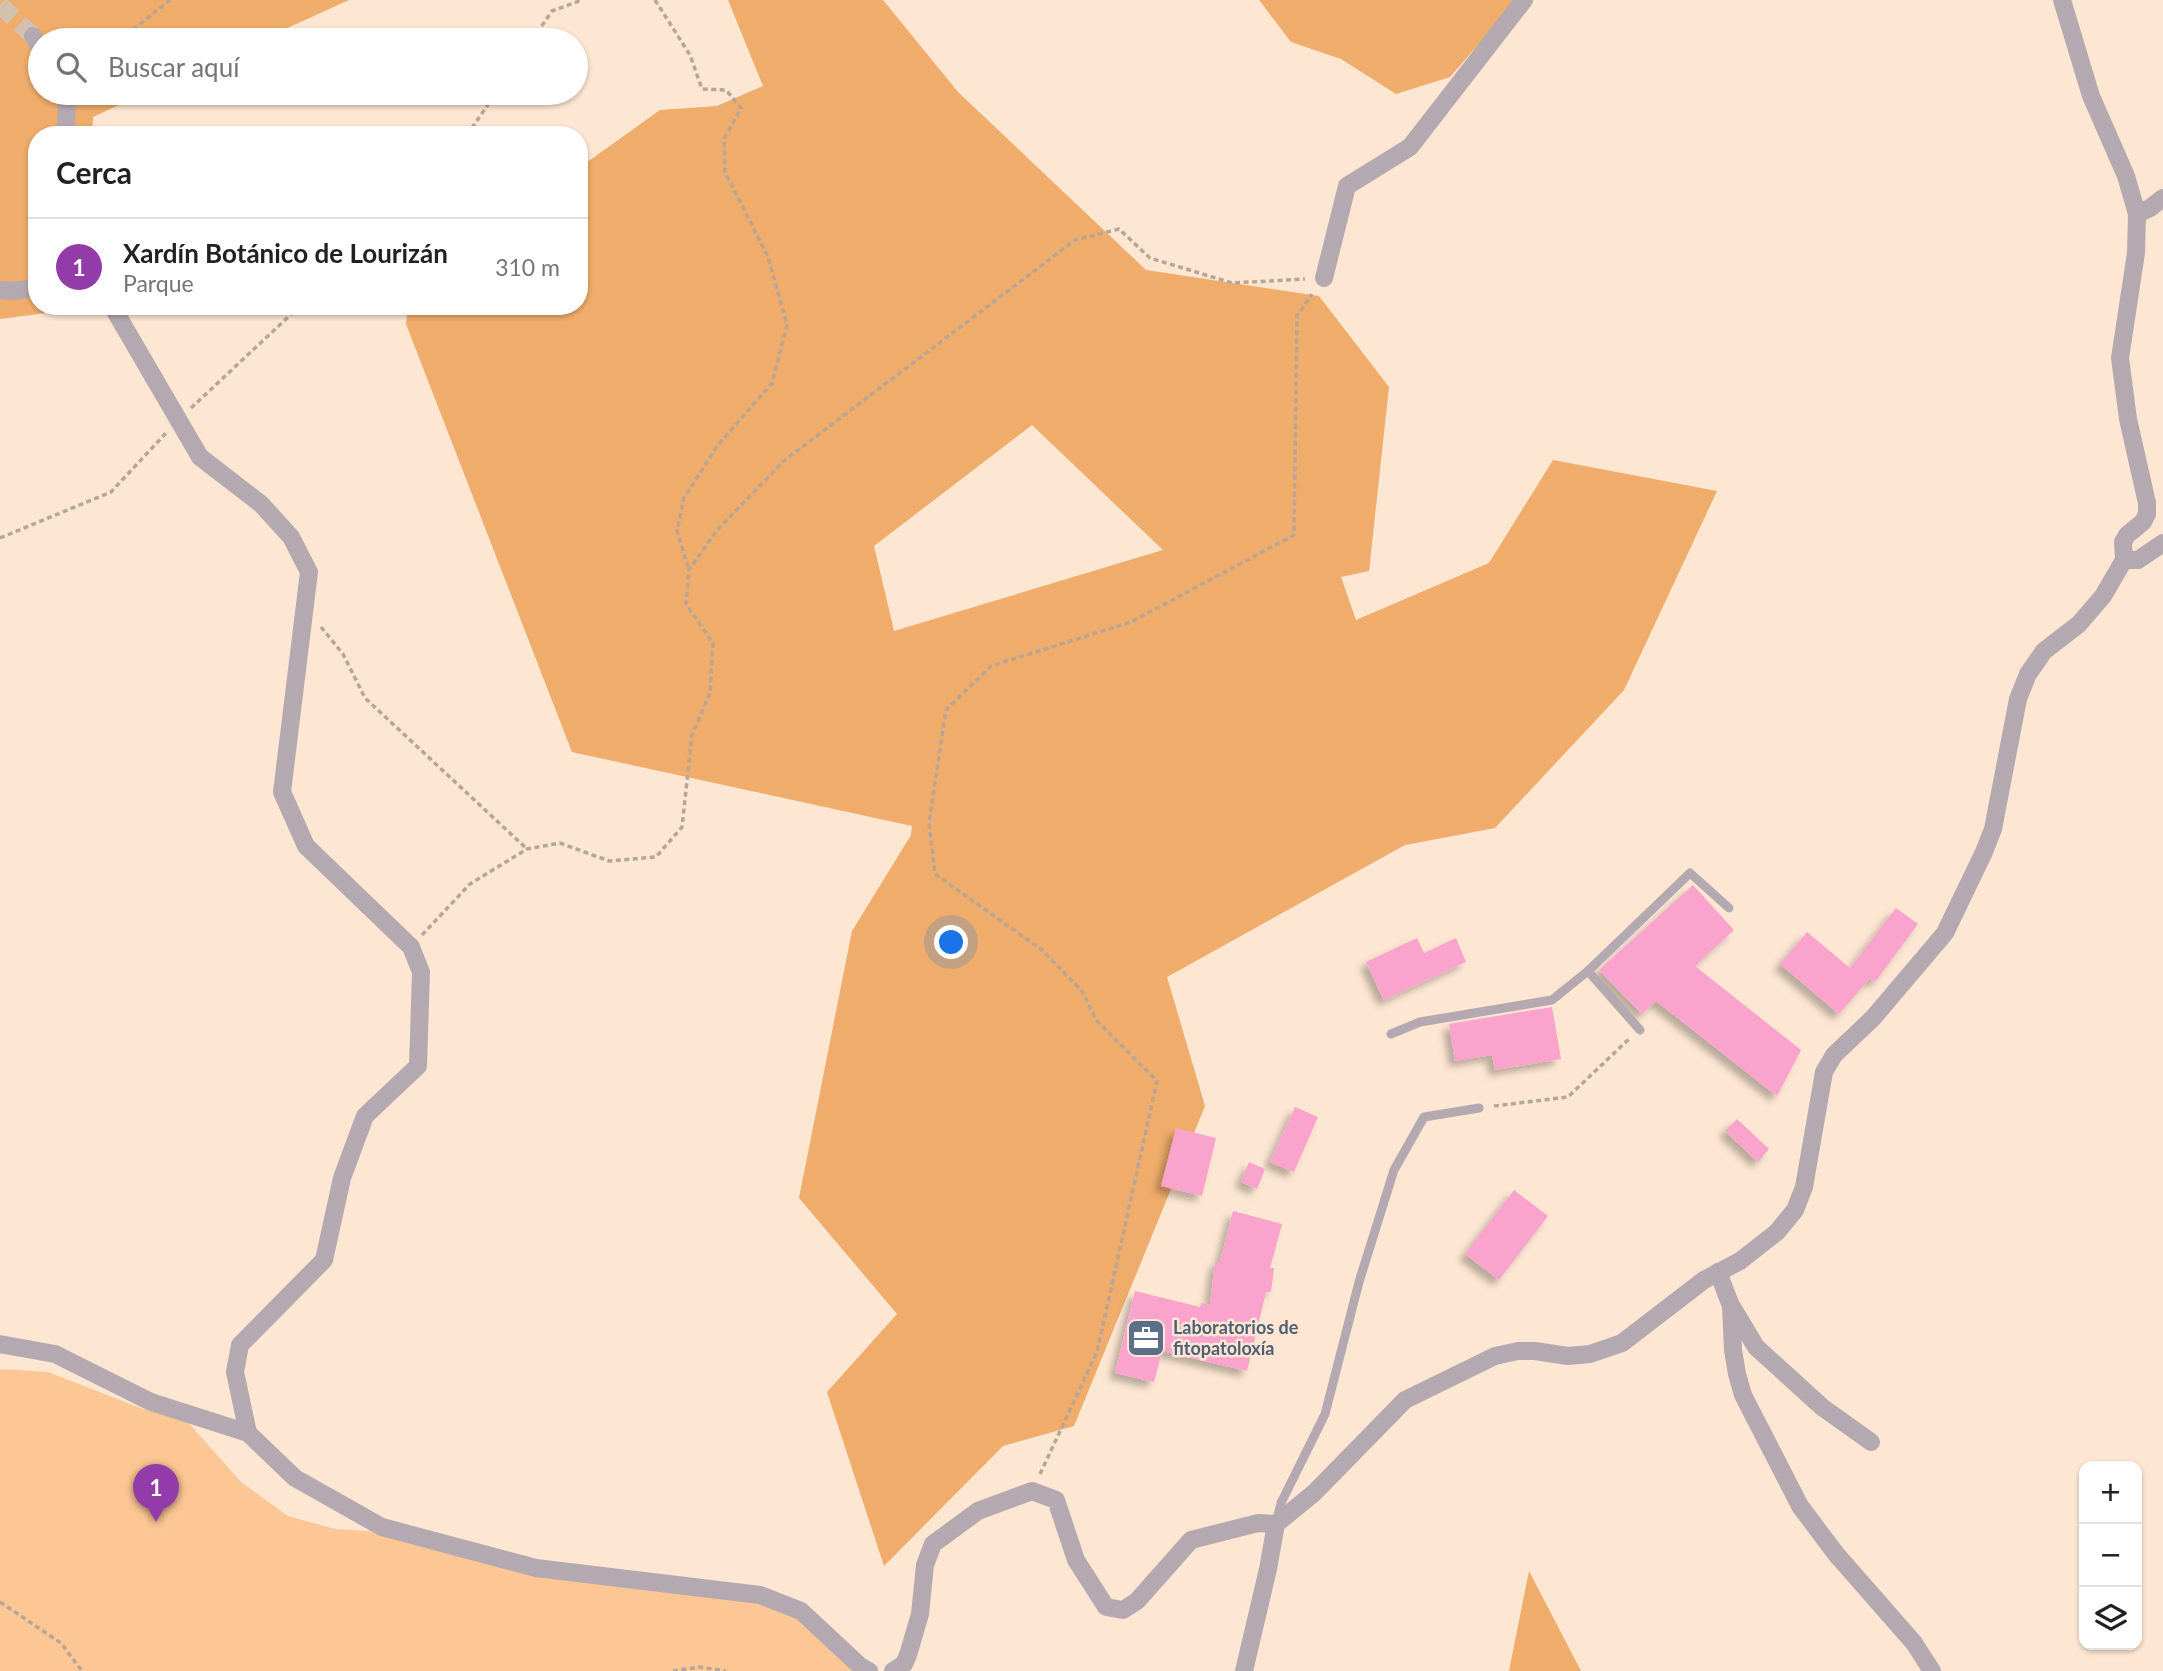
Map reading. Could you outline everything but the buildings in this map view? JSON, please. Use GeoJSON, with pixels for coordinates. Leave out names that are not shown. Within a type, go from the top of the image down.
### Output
{"type":"FeatureCollection","features":[{"type":"Feature","properties":{"kind":"street"},"geometry":{"type":"LineString","coordinates":[[1324,278],[1347,186],[1410,147],[1524,0]]}},
{"type":"Feature","properties":{"kind":"street"},"geometry":{"type":"LineString","coordinates":[[1244,1671],[1276,1524],[1314,1493],[1405,1400],[1495,1356],[1518,1351],[1568,1356],[1590,1354],[1622,1343],[1704,1280],[1740,1261],[1777,1231],[1796,1210],[1804,1187],[1824,1072],[1834,1055],[1872,1018],[1945,933],[1993,829],[2018,699],[2028,674],[2044,651],[2091,612],[2124,559],[2123,542],[2127,535],[2143,522],[2147,514],[2121,380],[2120,358],[2136,253],[2137,214],[2126,176],[2091,96],[2062,0]]}},
{"type":"Feature","properties":{"kind":"street"},"geometry":{"type":"LineString","coordinates":[[66,126],[67,105]]}},
{"type":"Feature","properties":{"kind":"street"},"geometry":{"type":"LineString","coordinates":[[2137,214],[2163,198]]}},
{"type":"Feature","properties":{"kind":"street"},"geometry":{"type":"LineString","coordinates":[[0,290],[28,289]]}},
{"type":"Feature","properties":{"kind":"street"},"geometry":{"type":"LineString","coordinates":[[116,315],[200,457],[261,504],[291,537],[309,572],[282,792],[306,846],[411,947],[421,972],[418,1066],[365,1116],[342,1178],[324,1260],[240,1345],[235,1372],[248,1433]]}},
{"type":"Feature","properties":{"kind":"street"},"geometry":{"type":"LineString","coordinates":[[2124,559],[2138,560],[2163,543]]}},
{"type":"Feature","properties":{"kind":"street"},"geometry":{"type":"LineString","coordinates":[[1718,1272],[1731,1306],[1756,1347],[1822,1407],[1871,1443]]}},
{"type":"Feature","properties":{"kind":"street"},"geometry":{"type":"LineString","coordinates":[[1731,1306],[1733,1350],[1743,1395],[1800,1506],[1836,1553],[1914,1643],[1932,1671]]}},
{"type":"Feature","properties":{"kind":"street"},"geometry":{"type":"LineString","coordinates":[[0,1344],[55,1354],[151,1402],[248,1433],[295,1478],[382,1527],[536,1568],[760,1595],[801,1611],[860,1666],[869,1671]]}},
{"type":"Feature","properties":{"kind":"street"},"geometry":{"type":"LineString","coordinates":[[893,1671],[904,1664],[908,1655],[920,1614],[925,1565],[933,1544],[978,1511],[1032,1491],[1056,1500],[1076,1560],[1106,1607],[1123,1610],[1136,1601],[1191,1540],[1258,1523],[1276,1524]]}},
{"type":"Feature","properties":{"kind":"lane"},"geometry":{"type":"LineString","coordinates":[[1391,1034],[1420,1022],[1552,1000],[1588,971],[1690,873],[1730,908]]}},
{"type":"Feature","properties":{"kind":"lane"},"geometry":{"type":"LineString","coordinates":[[1588,971],[1640,1030]]}},
{"type":"Feature","properties":{"kind":"lane"},"geometry":{"type":"LineString","coordinates":[[1276,1524],[1281,1503],[1325,1414],[1359,1282],[1394,1170],[1423,1117],[1479,1108]]}},
{"type":"Feature","properties":{"kind":"path"},"geometry":{"type":"LineString","coordinates":[[135,28],[170,0]]}},
{"type":"Feature","properties":{"kind":"path"},"geometry":{"type":"LineString","coordinates":[[540,28],[552,11],[582,0]]}},
{"type":"Feature","properties":{"kind":"path"},"geometry":{"type":"LineString","coordinates":[[411,947],[470,884],[527,849],[560,843],[609,861],[656,857],[682,827],[692,735],[710,693],[713,643],[686,604],[689,570],[677,531],[684,498],[718,445],[772,383],[787,325],[768,257],[725,172],[724,139],[741,108],[726,90],[702,89],[690,55],[655,0]]}},
{"type":"Feature","properties":{"kind":"path"},"geometry":{"type":"LineString","coordinates":[[473,126],[488,105]]}},
{"type":"Feature","properties":{"kind":"path"},"geometry":{"type":"LineString","coordinates":[[689,570],[717,530],[785,460],[1075,240],[1119,229],[1150,257],[1232,283],[1324,278]]}},
{"type":"Feature","properties":{"kind":"path"},"geometry":{"type":"LineString","coordinates":[[1032,1491],[1097,1352],[1157,1081],[1096,1020],[1082,991],[1042,950],[935,874],[929,823],[946,710],[991,666],[1131,622],[1294,535],[1297,316],[1324,278]]}},
{"type":"Feature","properties":{"kind":"path"},"geometry":{"type":"LineString","coordinates":[[0,538],[111,492],[178,420],[290,315]]}},
{"type":"Feature","properties":{"kind":"path"},"geometry":{"type":"LineString","coordinates":[[304,612],[321,626],[342,654],[365,698],[527,849]]}},
{"type":"Feature","properties":{"kind":"path"},"geometry":{"type":"LineString","coordinates":[[1479,1108],[1568,1097],[1640,1030]]}},
{"type":"Feature","properties":{"kind":"path"},"geometry":{"type":"LineString","coordinates":[[0,1602],[61,1643],[82,1671]]}},
{"type":"Feature","properties":{"kind":"path"},"geometry":{"type":"LineString","coordinates":[[673,1671],[699,1667],[726,1671]]}},
{"type":"Feature","properties":{"kind":"shaded area"},"geometry":{"type":"Polygon","coordinates":[[[0,0],[349,0],[287,28],[28,28],[28,105],[119,105],[93,117],[92,126],[28,126],[28,315],[31,315],[0,319],[0,0]]]}},
{"type":"Feature","properties":{"kind":"shaded area"},"geometry":{"type":"Polygon","coordinates":[[[728,0],[883,0],[958,92],[1146,270],[1319,296],[1389,387],[1369,571],[1341,577],[1356,620],[1489,563],[1553,460],[1717,491],[1624,690],[1495,828],[1405,845],[1167,977],[1205,1106],[1074,1426],[1003,1446],[884,1566],[827,1392],[897,1314],[799,1198],[852,931],[911,835],[912,826],[572,752],[406,324],[407,315],[588,315],[588,162],[660,110],[717,106],[763,86],[728,0]],[[1032,425],[874,546],[894,631],[1163,550],[1032,425]]]}},
{"type":"Feature","properties":{"kind":"shaded area"},"geometry":{"type":"Polygon","coordinates":[[[1259,0],[1517,0],[1450,77],[1396,94],[1341,59],[1291,42],[1259,0]]]}},
{"type":"Feature","properties":{"kind":"shaded area"},"geometry":{"type":"Polygon","coordinates":[[[0,1369],[48,1372],[143,1409],[186,1420],[241,1482],[288,1516],[335,1529],[398,1533],[511,1564],[764,1601],[802,1615],[860,1671],[0,1671],[0,1369]]]}},
{"type":"Feature","properties":{"kind":"shaded area"},"geometry":{"type":"Polygon","coordinates":[[[1529,1571],[1581,1671],[1509,1671],[1529,1571]]]}},
{"type":"Feature","properties":{"kind":"tunnel"},"geometry":{"type":"LineString","coordinates":[[0,5],[28,31]]}},
{"type":"Feature","properties":{"kind":"place","name":"Laboratorios de fitopatoloxía"},"geometry":{"type":"Point","coordinates":[1146,1338]}},
{"type":"Feature","properties":{"kind":"place","name":"Xardín Botánico de Lourizán"},"geometry":{"type":"Point","coordinates":[156,1522]}}]}
